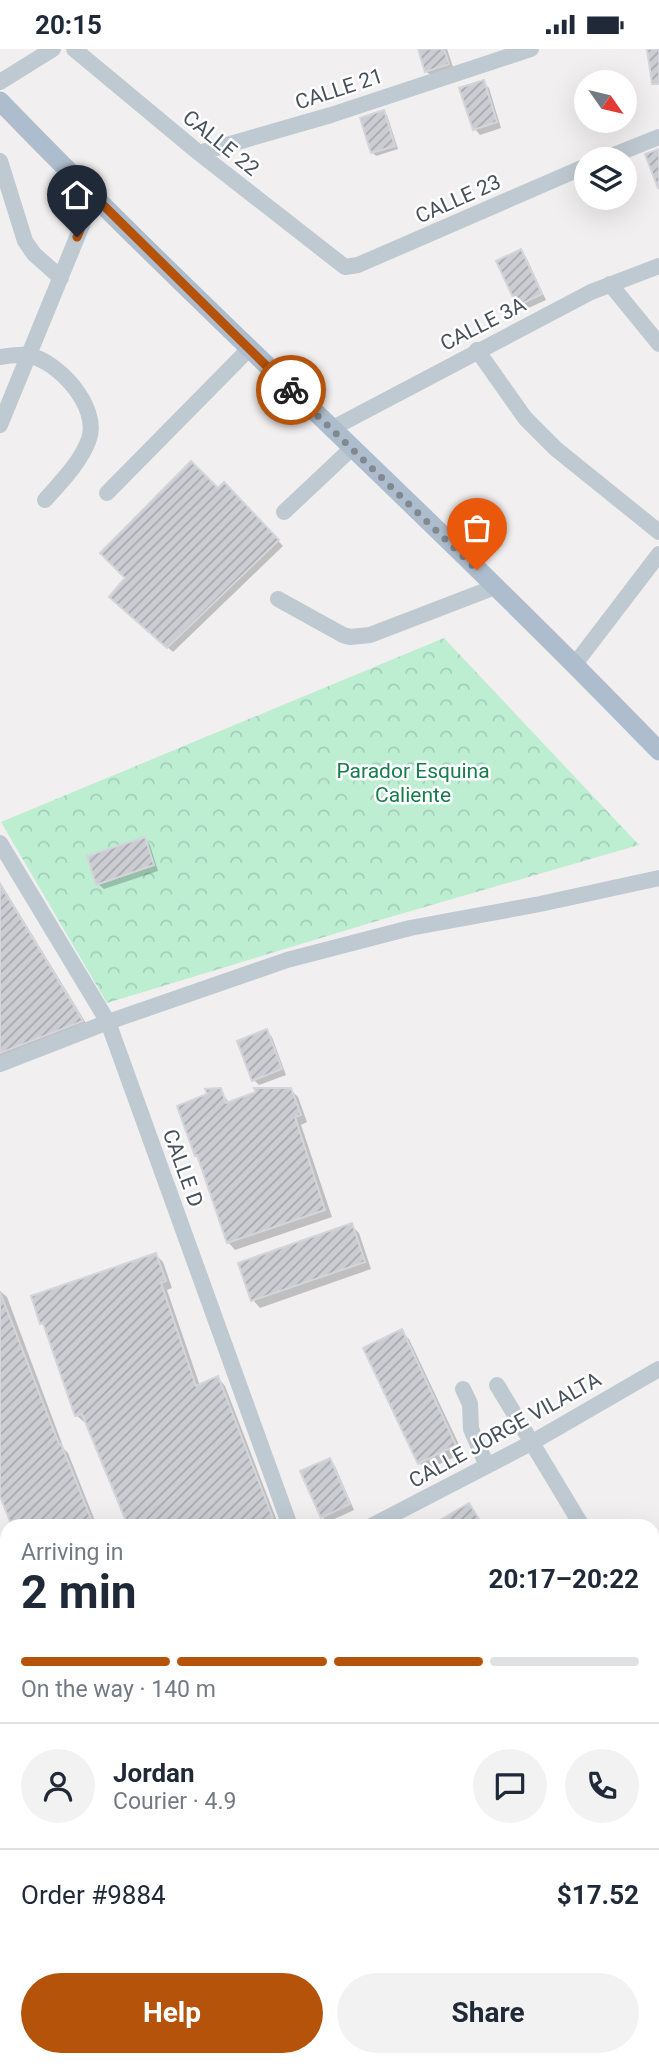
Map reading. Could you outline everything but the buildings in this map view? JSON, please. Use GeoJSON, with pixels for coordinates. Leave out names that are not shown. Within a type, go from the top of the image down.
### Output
{"type":"FeatureCollection","features":[{"type":"Feature","properties":{"kind":"main road"},"geometry":{"type":"LineString","coordinates":[[0,102],[351,449],[575,664],[659,751]]}},
{"type":"Feature","properties":{"kind":"street"},"geometry":{"type":"LineString","coordinates":[[0,82],[53,49]]}},
{"type":"Feature","properties":{"kind":"street","name":"CALLE 22"},"geometry":{"type":"LineString","coordinates":[[74,49],[199,153],[345,267]]}},
{"type":"Feature","properties":{"kind":"street","name":"CALLE 21"},"geometry":{"type":"LineString","coordinates":[[199,153],[331,115],[531,49]]}},
{"type":"Feature","properties":{"kind":"street"},"geometry":{"type":"LineString","coordinates":[[634,147],[659,137]]}},
{"type":"Feature","properties":{"kind":"street"},"geometry":{"type":"LineString","coordinates":[[0,161],[25,241],[34,254],[61,278]]}},
{"type":"Feature","properties":{"kind":"street","name":"CALLE 23"},"geometry":{"type":"LineString","coordinates":[[345,267],[358,265],[574,171]]}},
{"type":"Feature","properties":{"kind":"street"},"geometry":{"type":"LineString","coordinates":[[0,425],[94,196]]}},
{"type":"Feature","properties":{"kind":"street","name":"CALLE 3A"},"geometry":{"type":"LineString","coordinates":[[331,429],[477,350],[610,285],[659,265]]}},
{"type":"Feature","properties":{"kind":"street"},"geometry":{"type":"LineString","coordinates":[[610,285],[659,344]]}},
{"type":"Feature","properties":{"kind":"street"},"geometry":{"type":"LineString","coordinates":[[107,493],[249,349]]}},
{"type":"Feature","properties":{"kind":"street"},"geometry":{"type":"LineString","coordinates":[[477,350],[526,418],[555,449],[659,532]]}},
{"type":"Feature","properties":{"kind":"street"},"geometry":{"type":"LineString","coordinates":[[0,357],[28,355],[54,367],[73,387],[89,411],[90,437],[76,464],[45,500]]}},
{"type":"Feature","properties":{"kind":"street"},"geometry":{"type":"LineString","coordinates":[[284,512],[351,449]]}},
{"type":"Feature","properties":{"kind":"street"},"geometry":{"type":"LineString","coordinates":[[575,664],[659,554]]}},
{"type":"Feature","properties":{"kind":"street"},"geometry":{"type":"LineString","coordinates":[[278,599],[350,637],[370,635],[495,587]]}},
{"type":"Feature","properties":{"kind":"street","name":"CALLE D"},"geometry":{"type":"LineString","coordinates":[[0,843],[108,1022],[287,1519]]}},
{"type":"Feature","properties":{"kind":"street"},"geometry":{"type":"LineString","coordinates":[[0,1064],[108,1022],[287,960],[410,928],[659,878]]}},
{"type":"Feature","properties":{"kind":"street","name":"CALLE JORGE VILALTA"},"geometry":{"type":"LineString","coordinates":[[385,1519],[531,1443],[659,1369]]}},
{"type":"Feature","properties":{"kind":"street"},"geometry":{"type":"LineString","coordinates":[[497,1385],[578,1519]]}},
{"type":"Feature","properties":{"kind":"street"},"geometry":{"type":"LineString","coordinates":[[463,1389],[470,1404],[471,1429],[487,1466]]}},
{"type":"Feature","properties":{"kind":"green space","name":"Parador Esquina Caliente"},"geometry":{"type":"Polygon","coordinates":[[[444,638],[639,845],[107,1003],[1,822],[444,638]]]}},
{"type":"Feature","properties":{"kind":"way so far"},"geometry":{"type":"LineString","coordinates":[[291,390],[477,570]]}},
{"type":"Feature","properties":{"kind":"route"},"geometry":{"type":"LineString","coordinates":[[77,237],[94,196],[291,390]]}}]}
